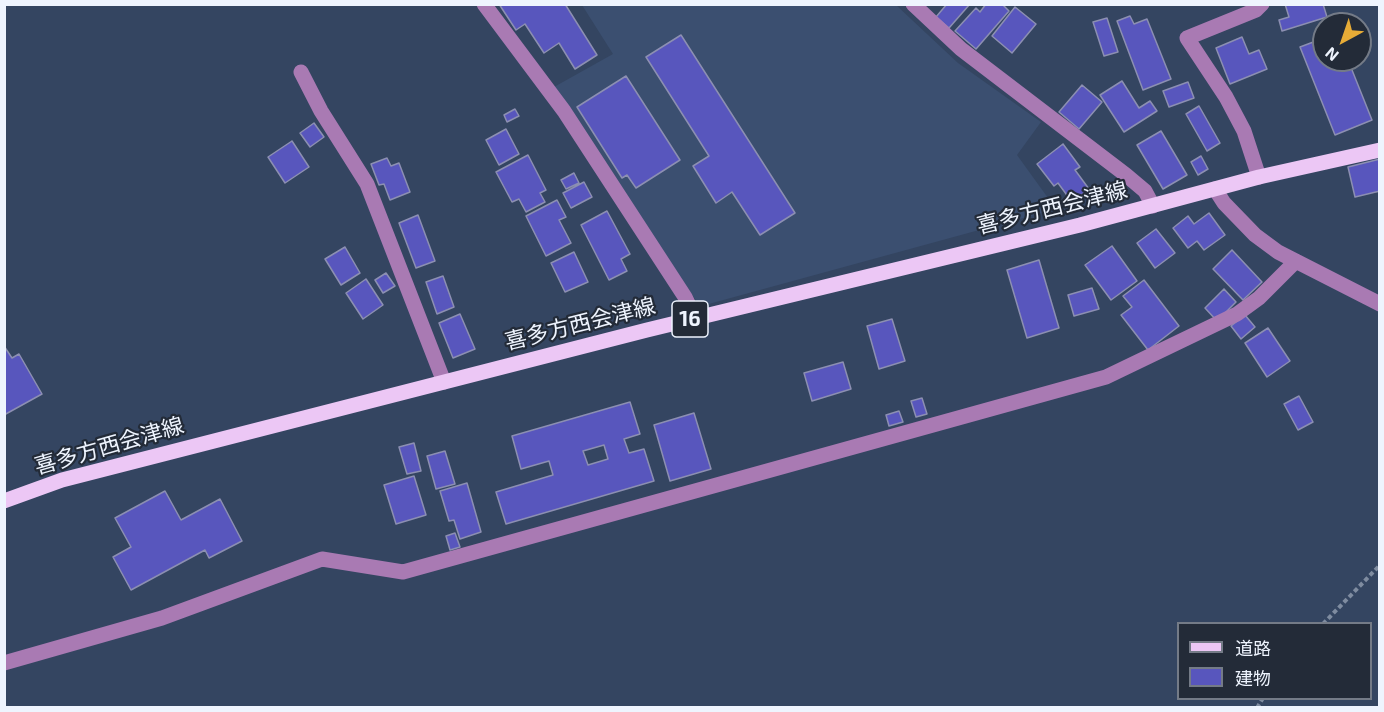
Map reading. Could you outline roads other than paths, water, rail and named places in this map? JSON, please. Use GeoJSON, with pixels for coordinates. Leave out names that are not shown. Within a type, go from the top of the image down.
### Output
{"type":"FeatureCollection","features":[{"type":"Feature","properties":{"kind":"main road","name":"喜多方西会津線"},"geometry":{"type":"LineString","coordinates":[[4,501],[62,480],[444,382],[1153,206],[1259,177],[1380,150]]}},
{"type":"Feature","properties":{"kind":"street"},"geometry":{"type":"LineString","coordinates":[[484,4],[564,111],[686,297],[695,318]]}},
{"type":"Feature","properties":{"kind":"street"},"geometry":{"type":"LineString","coordinates":[[913,4],[961,49],[1126,175],[1144,191],[1153,206]]}},
{"type":"Feature","properties":{"kind":"street"},"geometry":{"type":"LineString","coordinates":[[1259,177],[1240,123],[1226,97],[1186,38],[1256,10],[1262,4]]}},
{"type":"Feature","properties":{"kind":"street"},"geometry":{"type":"LineString","coordinates":[[301,72],[321,111],[367,184],[444,382]]}},
{"type":"Feature","properties":{"kind":"street"},"geometry":{"type":"LineString","coordinates":[[1215,189],[1224,203],[1255,235],[1296,261],[1380,304]]}},
{"type":"Feature","properties":{"kind":"street"},"geometry":{"type":"LineString","coordinates":[[4,663],[162,618],[322,559],[403,572],[1106,377],[1186,341],[1237,314],[1259,298],[1296,261]]}}]}
